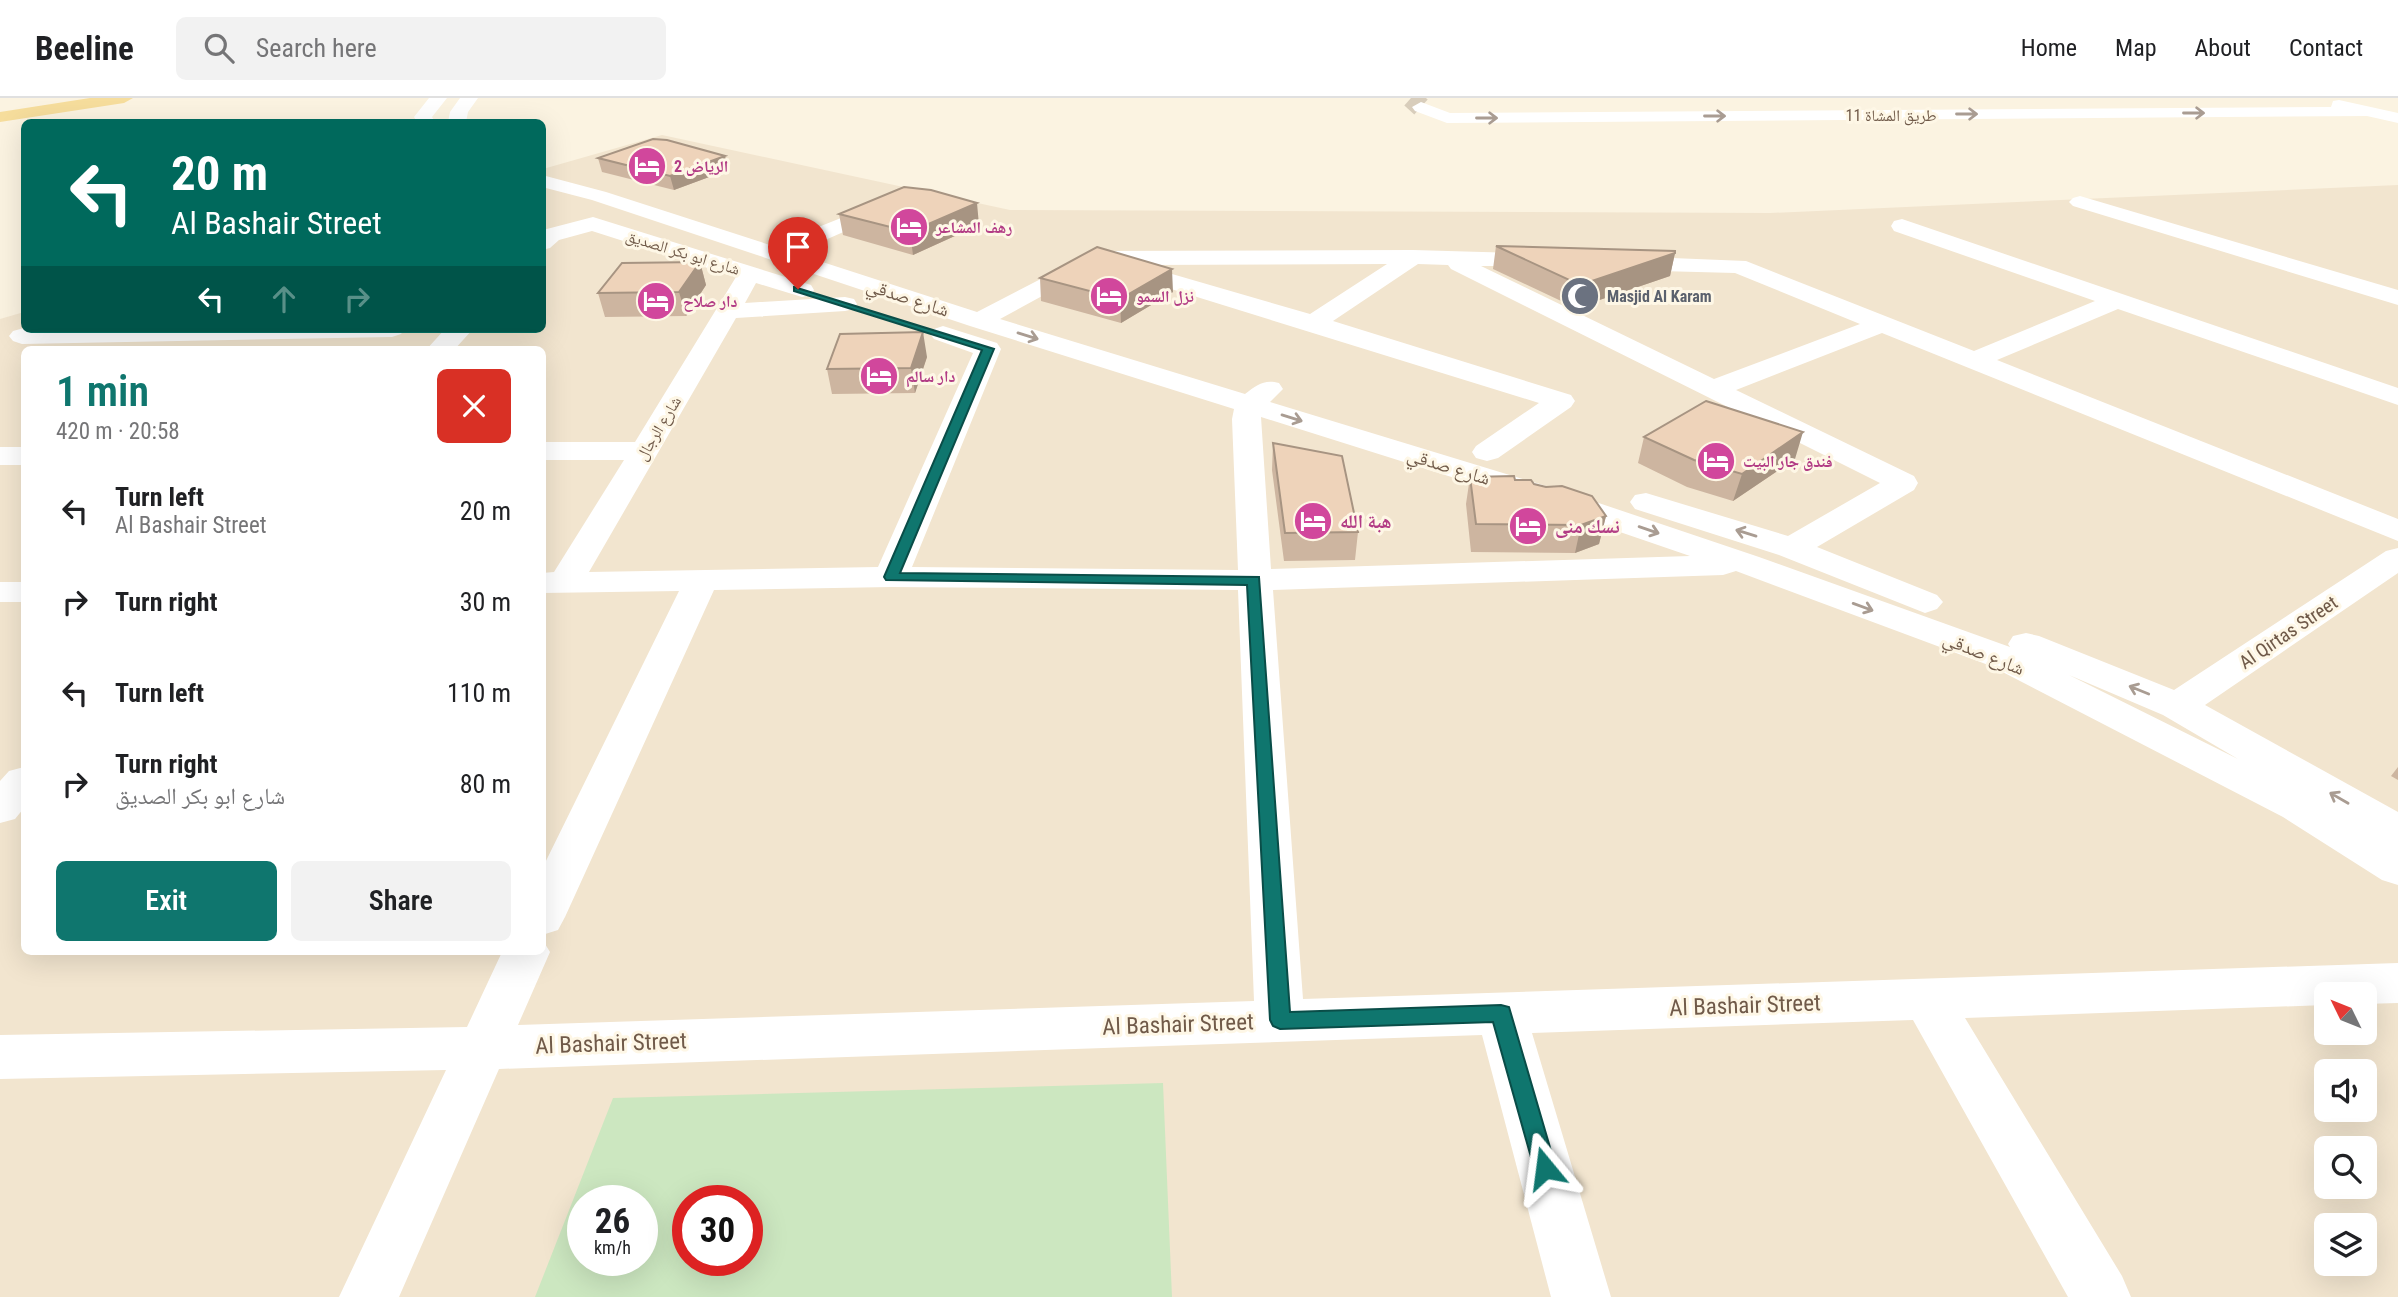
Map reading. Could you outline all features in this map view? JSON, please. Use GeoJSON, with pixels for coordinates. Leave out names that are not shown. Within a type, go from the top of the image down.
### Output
{"type":"FeatureCollection","features":[{"type":"Feature","properties":{"kind":"main road"},"geometry":{"type":"LineString","coordinates":[[0,108],[64,98]]}},
{"type":"Feature","properties":{"kind":"main road"},"geometry":{"type":"LineString","coordinates":[[0,117],[133,100]]}},
{"type":"Feature","properties":{"kind":"main road"},"geometry":{"type":"LineString","coordinates":[[53,119],[133,100]]}},
{"type":"Feature","properties":{"kind":"main road"},"geometry":{"type":"LineString","coordinates":[[0,130],[21,126]]}},
{"type":"Feature","properties":{"kind":"street"},"geometry":{"type":"LineString","coordinates":[[424,119],[423,117],[438,98]]}},
{"type":"Feature","properties":{"kind":"street"},"geometry":{"type":"LineString","coordinates":[[458,119],[459,112],[469,98]]}},
{"type":"Feature","properties":{"kind":"street","name":"طريق المشاة 11"},"geometry":{"type":"LineString","coordinates":[[2324,98],[2363,112],[2398,118]]}},
{"type":"Feature","properties":{"kind":"street"},"geometry":{"type":"LineString","coordinates":[[2341,98],[2398,111]]}},
{"type":"Feature","properties":{"kind":"street","name":"طريق المشاة 11"},"geometry":{"type":"LineString","coordinates":[[1422,107],[1447,118],[2363,112]]}},
{"type":"Feature","properties":{"kind":"street","name":"شارع صدقي"},"geometry":{"type":"LineString","coordinates":[[552,177],[799,243],[1006,305],[1747,564],[2004,658],[2298,806],[2398,868]]}},
{"type":"Feature","properties":{"kind":"street","name":"شارع صدقي"},"geometry":{"type":"LineString","coordinates":[[552,177],[599,196],[979,321],[1488,452],[1791,548],[2177,705],[2398,832]]}},
{"type":"Feature","properties":{"kind":"street"},"geometry":{"type":"LineString","coordinates":[[799,243],[905,198],[917,200]]}},
{"type":"Feature","properties":{"kind":"street"},"geometry":{"type":"LineString","coordinates":[[2080,202],[2398,298]]}},
{"type":"Feature","properties":{"kind":"street","name":"شارع ابو بكر الصديق"},"geometry":{"type":"LineString","coordinates":[[546,238],[593,224],[989,349],[891,577]]}},
{"type":"Feature","properties":{"kind":"street"},"geometry":{"type":"LineString","coordinates":[[1902,226],[2398,397]]}},
{"type":"Feature","properties":{"kind":"street"},"geometry":{"type":"LineString","coordinates":[[979,321],[1095,258],[1413,257],[1571,261]]}},
{"type":"Feature","properties":{"kind":"street"},"geometry":{"type":"LineString","coordinates":[[1313,323],[1413,257]]}},
{"type":"Feature","properties":{"kind":"street"},"geometry":{"type":"LineString","coordinates":[[1095,258],[1561,401],[1488,452]]}},
{"type":"Feature","properties":{"kind":"street"},"geometry":{"type":"LineString","coordinates":[[1446,258],[1903,482],[1791,548]]}},
{"type":"Feature","properties":{"kind":"street"},"geometry":{"type":"LineString","coordinates":[[1599,262],[1738,266],[2398,531]]}},
{"type":"Feature","properties":{"kind":"street","name":"شارع الرجال"},"geometry":{"type":"LineString","coordinates":[[554,583],[644,451],[750,274]]}},
{"type":"Feature","properties":{"kind":"street"},"geometry":{"type":"LineString","coordinates":[[1973,361],[2117,300]]}},
{"type":"Feature","properties":{"kind":"street"},"geometry":{"type":"LineString","coordinates":[[729,311],[845,304]]}},
{"type":"Feature","properties":{"kind":"street"},"geometry":{"type":"LineString","coordinates":[[1713,389],[1882,324]]}},
{"type":"Feature","properties":{"kind":"street"},"geometry":{"type":"LineString","coordinates":[[22,336],[181,333]]}},
{"type":"Feature","properties":{"kind":"street"},"geometry":{"type":"LineString","coordinates":[[443,346],[456,333]]}},
{"type":"Feature","properties":{"kind":"street"},"geometry":{"type":"LineString","coordinates":[[1262,395],[1246,419],[1280,1020]]}},
{"type":"Feature","properties":{"kind":"street"},"geometry":{"type":"LineString","coordinates":[[546,452],[644,451]]}},
{"type":"Feature","properties":{"kind":"street"},"geometry":{"type":"LineString","coordinates":[[0,456],[21,456]]}},
{"type":"Feature","properties":{"kind":"street","name":"Al Qirtas Street"},"geometry":{"type":"LineString","coordinates":[[2177,705],[2398,558]]}},
{"type":"Feature","properties":{"kind":"street"},"geometry":{"type":"LineString","coordinates":[[554,583],[891,577],[1254,580],[1747,564]]}},
{"type":"Feature","properties":{"kind":"street"},"geometry":{"type":"LineString","coordinates":[[546,909],[701,580]]}},
{"type":"Feature","properties":{"kind":"street"},"geometry":{"type":"LineString","coordinates":[[0,592],[21,592]]}},
{"type":"Feature","properties":{"kind":"street"},"geometry":{"type":"LineString","coordinates":[[369,1297],[525,955]]}},
{"type":"Feature","properties":{"kind":"street","name":"Al Bashair Street"},"geometry":{"type":"LineString","coordinates":[[0,1057],[481,1048],[2398,983]]}},
{"type":"Feature","properties":{"kind":"street"},"geometry":{"type":"LineString","coordinates":[[1927,999],[2101,1297]]}},
{"type":"Feature","properties":{"kind":"street"},"geometry":{"type":"LineString","coordinates":[[1501,1013],[1581,1297]]}},
{"type":"Feature","properties":{"kind":"shaded area"},"geometry":{"type":"Polygon","coordinates":[[[662,135],[1010,210],[1770,213],[2398,185],[2398,1297],[0,1297],[0,319],[21,313],[21,333],[546,333],[546,168],[662,135]]]}},
{"type":"Feature","properties":{"kind":"green space"},"geometry":{"type":"Polygon","coordinates":[[[1163,1083],[1172,1297],[535,1297],[567,1215],[567,1276],[658,1276],[658,1185],[579,1185],[613,1098],[1163,1083]]]}},
{"type":"Feature","properties":{"kind":"building"},"geometry":{"type":"Polygon","coordinates":[[[653,139],[667,140],[725,156],[670,176],[598,158],[653,139]]]}},
{"type":"Feature","properties":{"kind":"building"},"geometry":{"type":"Polygon","coordinates":[[[904,187],[931,190],[977,203],[910,232],[839,214],[904,187]]]}},
{"type":"Feature","properties":{"kind":"building"},"geometry":{"type":"Polygon","coordinates":[[[1496,246],[1675,251],[1675,253],[1580,285],[1496,246]]]}},
{"type":"Feature","properties":{"kind":"building"},"geometry":{"type":"Polygon","coordinates":[[[1097,247],[1172,269],[1120,299],[1040,278],[1097,247]]]}},
{"type":"Feature","properties":{"kind":"building"},"geometry":{"type":"Polygon","coordinates":[[[700,262],[679,292],[598,293],[622,263],[700,262]]]}},
{"type":"Feature","properties":{"kind":"building"},"geometry":{"type":"Polygon","coordinates":[[[923,332],[911,368],[827,369],[840,334],[923,332]]]}},
{"type":"Feature","properties":{"kind":"building"},"geometry":{"type":"Polygon","coordinates":[[[1706,401],[1803,432],[1742,474],[1694,460],[1644,437],[1706,401]]]}},
{"type":"Feature","properties":{"kind":"building","name":"هبة الله"},"geometry":{"type":"Polygon","coordinates":[[[1273,443],[1342,456],[1358,532],[1285,533],[1273,443]]]}},
{"type":"Feature","properties":{"kind":"building"},"geometry":{"type":"Polygon","coordinates":[[[1514,476],[1515,480],[1531,480],[1534,484],[1546,487],[1562,486],[1592,496],[1606,516],[1581,525],[1476,524],[1470,477],[1514,476]]]}},
{"type":"Feature","properties":{"kind":"tunnel"},"geometry":{"type":"LineString","coordinates":[[1411,98],[1421,107]]}},
{"type":"Feature","properties":{"kind":"place","name":"الرياض 2"},"geometry":{"type":"Point","coordinates":[647,166]}},
{"type":"Feature","properties":{"kind":"place","name":"رهف المشاعر"},"geometry":{"type":"Point","coordinates":[909,227]}},
{"type":"Feature","properties":{"kind":"place","name":"نزل السمو"},"geometry":{"type":"Point","coordinates":[1109,296]}},
{"type":"Feature","properties":{"kind":"place","name":"Masjid Al Karam"},"geometry":{"type":"Point","coordinates":[1580,296]}},
{"type":"Feature","properties":{"kind":"place","name":"دار صلاح"},"geometry":{"type":"Point","coordinates":[656,301]}},
{"type":"Feature","properties":{"kind":"place","name":"دار سالم"},"geometry":{"type":"Point","coordinates":[879,376]}},
{"type":"Feature","properties":{"kind":"place","name":"فندق جار البيت"},"geometry":{"type":"Point","coordinates":[1716,461]}},
{"type":"Feature","properties":{"kind":"place","name":"هبة الله"},"geometry":{"type":"Point","coordinates":[1313,521]}},
{"type":"Feature","properties":{"kind":"place","name":"نسك منى"},"geometry":{"type":"Point","coordinates":[1528,526]}},
{"type":"Feature","properties":{"kind":"route"},"geometry":{"type":"LineString","coordinates":[[798,289],[989,349],[891,577],[1254,580],[1280,1020],[1501,1013],[1545,1168]]}}]}
